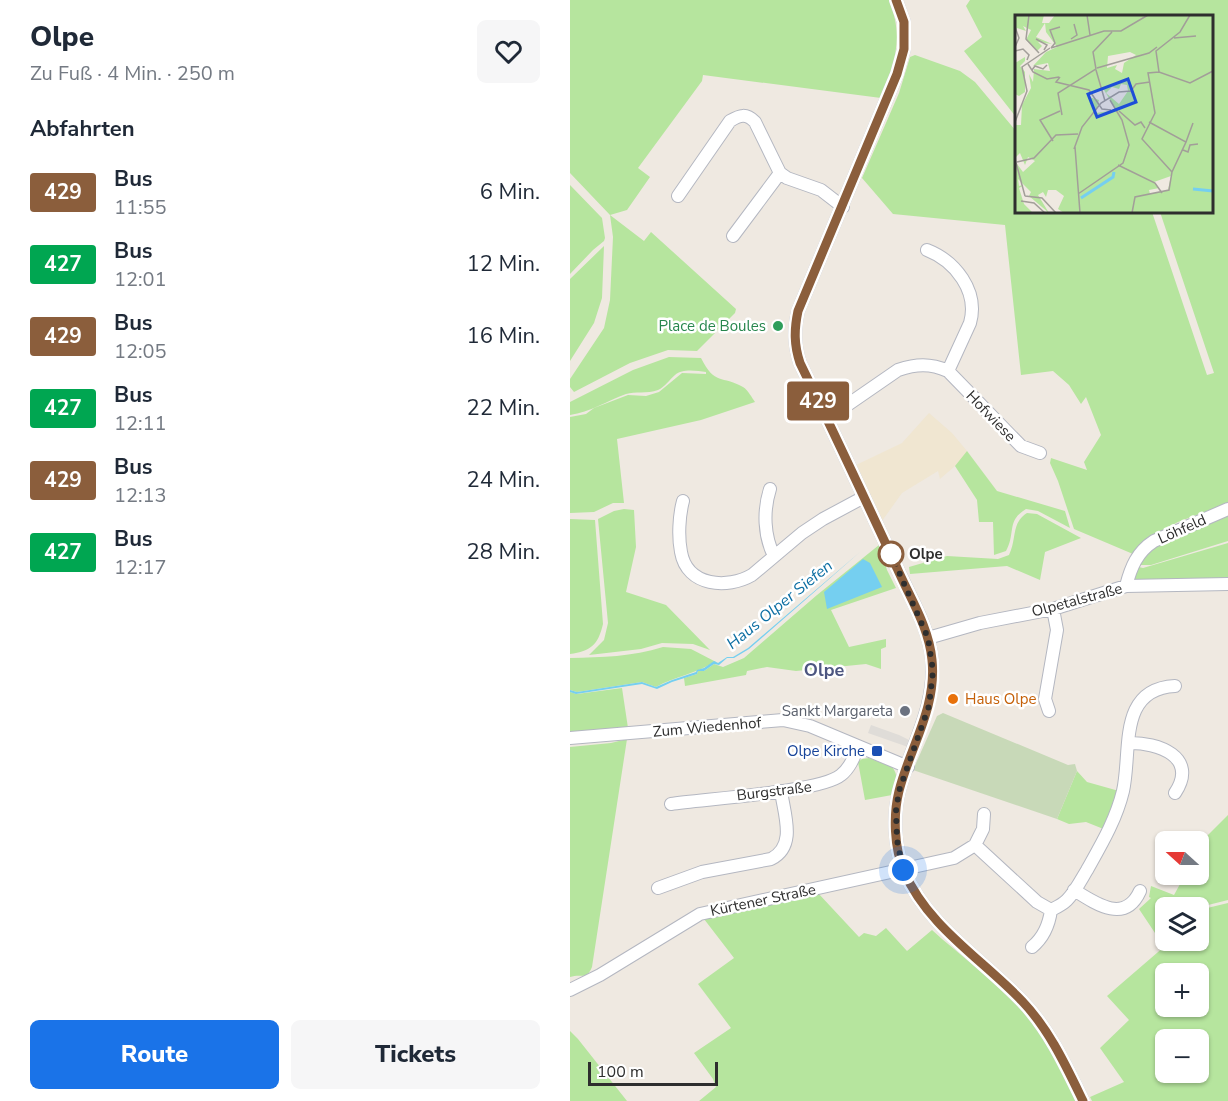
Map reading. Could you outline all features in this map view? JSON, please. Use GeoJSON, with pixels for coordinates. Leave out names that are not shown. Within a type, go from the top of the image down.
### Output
{"type":"FeatureCollection","features":[{"type":"Feature","properties":{"kind":"street"},"geometry":{"type":"LineString","coordinates":[[896,0],[904,22],[904,49],[886,104],[804,295],[795,324],[795,346],[800,363],[916,607],[928,638],[933,671],[931,694],[923,726],[899,791],[896,811],[897,840],[903,870],[916,895],[932,916],[1037,1018],[1047,1031],[1083,1101]]}},
{"type":"Feature","properties":{"kind":"street"},"geometry":{"type":"LineString","coordinates":[[678,196],[730,121],[740,115],[748,116],[755,122],[780,173],[821,190],[843,207]]}},
{"type":"Feature","properties":{"kind":"street"},"geometry":{"type":"LineString","coordinates":[[733,236],[780,173]]}},
{"type":"Feature","properties":{"kind":"street"},"geometry":{"type":"LineString","coordinates":[[827,419],[898,370],[925,364],[948,371],[970,322],[972,298],[962,278],[951,265],[939,255],[927,250]]}},
{"type":"Feature","properties":{"kind":"street","name":"Hofwiese"},"geometry":{"type":"LineString","coordinates":[[948,371],[1021,446],[1040,453]]}},
{"type":"Feature","properties":{"kind":"street"},"geometry":{"type":"LineString","coordinates":[[770,489],[766,500],[766,533],[774,556]]}},
{"type":"Feature","properties":{"kind":"street"},"geometry":{"type":"LineString","coordinates":[[683,501],[681,553],[688,569],[714,584],[734,583],[752,575],[823,519],[864,497]]}},
{"type":"Feature","properties":{"kind":"street","name":"Löhfeld"},"geometry":{"type":"LineString","coordinates":[[1126,586],[1130,569],[1143,548],[1228,509]]}},
{"type":"Feature","properties":{"kind":"street","name":"Olpetalstraße"},"geometry":{"type":"LineString","coordinates":[[928,638],[980,623],[1053,609],[1126,586],[1228,584]]}},
{"type":"Feature","properties":{"kind":"street"},"geometry":{"type":"LineString","coordinates":[[1049,711],[1045,699],[1057,630],[1053,609]]}},
{"type":"Feature","properties":{"kind":"street"},"geometry":{"type":"LineString","coordinates":[[1051,910],[1068,900],[1108,833],[1116,815],[1123,790],[1132,717],[1139,703],[1160,687],[1175,686]]}},
{"type":"Feature","properties":{"kind":"street","name":"Zum Wiedenhof"},"geometry":{"type":"LineString","coordinates":[[570,738],[783,720],[810,726],[908,767]]}},
{"type":"Feature","properties":{"kind":"street"},"geometry":{"type":"LineString","coordinates":[[1128,742],[1154,745],[1163,748],[1175,757],[1181,766],[1183,775],[1181,784],[1175,793]]}},
{"type":"Feature","properties":{"kind":"street","name":"Burgstraße"},"geometry":{"type":"LineString","coordinates":[[671,804],[817,786],[840,776],[849,767],[858,747]]}},
{"type":"Feature","properties":{"kind":"street"},"geometry":{"type":"LineString","coordinates":[[658,888],[702,872],[779,855],[787,843],[781,790]]}},
{"type":"Feature","properties":{"kind":"street"},"geometry":{"type":"LineString","coordinates":[[984,814],[983,829],[975,845],[1037,902],[1051,910]]}},
{"type":"Feature","properties":{"kind":"street","name":"Kürtener Straße"},"geometry":{"type":"LineString","coordinates":[[570,990],[610,970],[700,914],[954,858],[975,845]]}},
{"type":"Feature","properties":{"kind":"street"},"geometry":{"type":"LineString","coordinates":[[1074,890],[1101,906],[1118,909],[1127,908],[1135,902],[1140,891]]}},
{"type":"Feature","properties":{"kind":"street"},"geometry":{"type":"LineString","coordinates":[[1032,947],[1042,936],[1049,923],[1051,910]]}},
{"type":"Feature","properties":{"kind":"shaded area"},"geometry":{"type":"Polygon","coordinates":[[[929,413],[952,433],[967,451],[961,461],[940,479],[938,471],[902,493],[882,521],[856,465],[902,443],[929,413]]]}},
{"type":"Feature","properties":{"kind":"shaded area"},"geometry":{"type":"Polygon","coordinates":[[[871,725],[911,741],[908,747],[868,733],[871,725]]]}},
{"type":"Feature","properties":{"kind":"green space"},"geometry":{"type":"Polygon","coordinates":[[[570,0],[889,0],[894,13],[897,38],[894,62],[881,98],[703,75],[702,81],[638,168],[650,177],[627,210],[610,215],[570,173],[570,0]]]}},
{"type":"Feature","properties":{"kind":"green space"},"geometry":{"type":"Polygon","coordinates":[[[970,0],[1228,0],[1228,503],[1178,522],[1150,537],[1133,554],[1074,529],[1050,463],[1051,458],[1087,470],[1084,462],[1101,435],[1086,397],[1081,404],[1069,385],[1053,371],[1021,375],[1005,225],[893,214],[862,178],[899,93],[910,57],[915,55],[960,71],[975,82],[1015,130],[1015,213],[1152,213],[1207,375],[1214,373],[1160,213],[1213,213],[1213,15],[1015,15],[1015,116],[964,51],[982,37],[966,6],[970,0]]]}},
{"type":"Feature","properties":{"kind":"green space"},"geometry":{"type":"Polygon","coordinates":[[[570,185],[602,218],[605,238],[570,274],[570,185]]]}},
{"type":"Feature","properties":{"kind":"green space"},"geometry":{"type":"Polygon","coordinates":[[[610,215],[644,241],[651,232],[736,309],[735,313],[697,351],[668,350],[630,363],[574,392],[570,387],[570,379],[604,328],[610,300],[613,237],[610,215]]]}},
{"type":"Feature","properties":{"kind":"green space"},"geometry":{"type":"Polygon","coordinates":[[[604,246],[602,298],[594,323],[570,361],[570,279],[604,246]]]}},
{"type":"Feature","properties":{"kind":"green space"},"geometry":{"type":"Polygon","coordinates":[[[669,357],[701,358],[711,373],[743,387],[755,402],[701,420],[617,439],[624,503],[613,503],[594,512],[570,513],[570,417],[586,414],[594,408],[628,395],[646,396],[659,392],[682,373],[706,374],[706,372],[682,371],[658,390],[626,394],[577,414],[570,415],[570,402],[633,370],[669,357]]]}},
{"type":"Feature","properties":{"kind":"green space"},"geometry":{"type":"Polygon","coordinates":[[[967,451],[997,491],[1065,511],[1070,528],[1038,511],[1026,509],[1016,518],[1006,551],[994,555],[993,522],[979,522],[977,500],[955,466],[967,451]]]}},
{"type":"Feature","properties":{"kind":"green space"},"geometry":{"type":"Polygon","coordinates":[[[624,509],[634,510],[636,547],[626,592],[666,605],[710,650],[693,644],[662,643],[641,649],[589,655],[604,640],[608,623],[598,519],[624,509]]]}},
{"type":"Feature","properties":{"kind":"green space"},"geometry":{"type":"Polygon","coordinates":[[[1027,513],[1037,514],[1081,538],[1045,552],[1040,580],[1007,566],[910,574],[909,567],[947,556],[998,559],[1009,555],[1016,526],[1027,513]]]}},
{"type":"Feature","properties":{"kind":"green space"},"geometry":{"type":"Polygon","coordinates":[[[1228,513],[1228,541],[1151,565],[1140,565],[1149,550],[1228,513]]]}},
{"type":"Feature","properties":{"kind":"green space"},"geometry":{"type":"Polygon","coordinates":[[[570,519],[595,520],[603,624],[599,637],[592,646],[570,654],[570,519]]]}},
{"type":"Feature","properties":{"kind":"green space"},"geometry":{"type":"Polygon","coordinates":[[[1228,543],[1228,577],[1137,581],[1133,576],[1139,567],[1143,568],[1228,543]]]}},
{"type":"Feature","properties":{"kind":"green space"},"geometry":{"type":"Polygon","coordinates":[[[879,545],[896,588],[831,610],[849,647],[886,639],[886,647],[881,649],[881,669],[866,664],[796,671],[767,667],[747,671],[746,675],[685,686],[684,678],[697,674],[698,671],[704,671],[714,664],[723,667],[744,658],[879,545]]]}},
{"type":"Feature","properties":{"kind":"green space"},"geometry":{"type":"Polygon","coordinates":[[[663,647],[691,649],[718,663],[714,662],[656,687],[642,682],[577,692],[570,690],[570,658],[628,655],[663,647]]]}},
{"type":"Feature","properties":{"kind":"green space"},"geometry":{"type":"Polygon","coordinates":[[[622,688],[628,728],[570,734],[570,692],[577,694],[622,688]]]}},
{"type":"Feature","properties":{"kind":"green space"},"geometry":{"type":"Polygon","coordinates":[[[943,713],[1068,765],[1075,764],[1077,771],[1057,819],[913,770],[937,716],[943,713]]]}},
{"type":"Feature","properties":{"kind":"green space"},"geometry":{"type":"Polygon","coordinates":[[[627,739],[592,967],[586,975],[570,977],[570,747],[627,739]]]}},
{"type":"Feature","properties":{"kind":"green space"},"geometry":{"type":"Polygon","coordinates":[[[869,758],[892,767],[894,770],[896,781],[892,795],[865,800],[858,762],[869,758]]]}},
{"type":"Feature","properties":{"kind":"green space"},"geometry":{"type":"Polygon","coordinates":[[[1077,771],[1087,782],[1119,791],[1115,797],[1106,830],[1086,822],[1069,824],[1057,819],[1077,771]]]}},
{"type":"Feature","properties":{"kind":"green space"},"geometry":{"type":"Polygon","coordinates":[[[1228,815],[1228,900],[1209,905],[1209,897],[1155,897],[1155,933],[1139,909],[1151,898],[1149,897],[1151,886],[1174,895],[1180,885],[1209,885],[1209,834],[1228,815]]]}},
{"type":"Feature","properties":{"kind":"green space"},"geometry":{"type":"Polygon","coordinates":[[[818,893],[859,937],[864,933],[876,936],[886,928],[907,951],[932,930],[996,984],[1032,1020],[1051,1048],[1077,1101],[699,1101],[716,1087],[713,1079],[694,1053],[731,1028],[698,984],[734,958],[704,919],[714,914],[818,893]]]}},
{"type":"Feature","properties":{"kind":"green space"},"geometry":{"type":"Polygon","coordinates":[[[1228,903],[1228,1101],[1092,1101],[1090,1097],[1124,1082],[1100,1048],[1129,1020],[1107,996],[1159,951],[1209,951],[1209,908],[1228,903]]]}},
{"type":"Feature","properties":{"kind":"green space"},"geometry":{"type":"Polygon","coordinates":[[[570,1031],[578,1039],[627,1101],[570,1101],[570,1031]]]}},
{"type":"Feature","properties":{"kind":"water"},"geometry":{"type":"Polygon","coordinates":[[[860,552],[749,649],[734,658],[727,658],[719,665],[714,664],[704,671],[698,671],[697,674],[657,689],[642,684],[576,694],[570,692],[570,690],[577,692],[642,682],[656,687],[696,672],[714,661],[718,663],[727,657],[733,657],[748,648],[860,552]]]}},
{"type":"Feature","properties":{"kind":"water"},"geometry":{"type":"Polygon","coordinates":[[[863,559],[870,563],[882,587],[827,609],[824,592],[863,559]]]}},
{"type":"Feature","properties":{"kind":"bus line","name":"429"},"geometry":{"type":"LineString","coordinates":[[896,0],[904,22],[904,49],[897,74],[798,311],[795,324],[795,346],[800,363],[916,607],[931,649],[933,671],[929,706],[899,791],[896,811],[897,840],[903,870],[916,895],[932,916],[1037,1018],[1047,1031],[1083,1101]]}},
{"type":"Feature","properties":{"kind":"place","name":"Place de Boules"},"geometry":{"type":"Point","coordinates":[778,326]}},
{"type":"Feature","properties":{"kind":"place","name":"Olpe"},"geometry":{"type":"Point","coordinates":[891,554]}},
{"type":"Feature","properties":{"kind":"place","name":"Haus Olpe"},"geometry":{"type":"Point","coordinates":[953,699]}},
{"type":"Feature","properties":{"kind":"place","name":"Sankt Margareta"},"geometry":{"type":"Point","coordinates":[905,711]}},
{"type":"Feature","properties":{"kind":"place","name":"Olpe Kirche"},"geometry":{"type":"Point","coordinates":[877,751]}},
{"type":"Feature","properties":{"kind":"district","name":"Olpe"},"geometry":{"type":"Point","coordinates":[824,670]}},
{"type":"Feature","properties":{"kind":"route"},"geometry":{"type":"LineString","coordinates":[[891,554],[928,638],[933,671],[929,706],[899,791],[896,811],[897,840],[903,870]]}},
{"type":"Feature","properties":{"kind":"water label","name":"Haus Olper Siefen"},"geometry":{"type":"Point","coordinates":[779,604]}}]}
